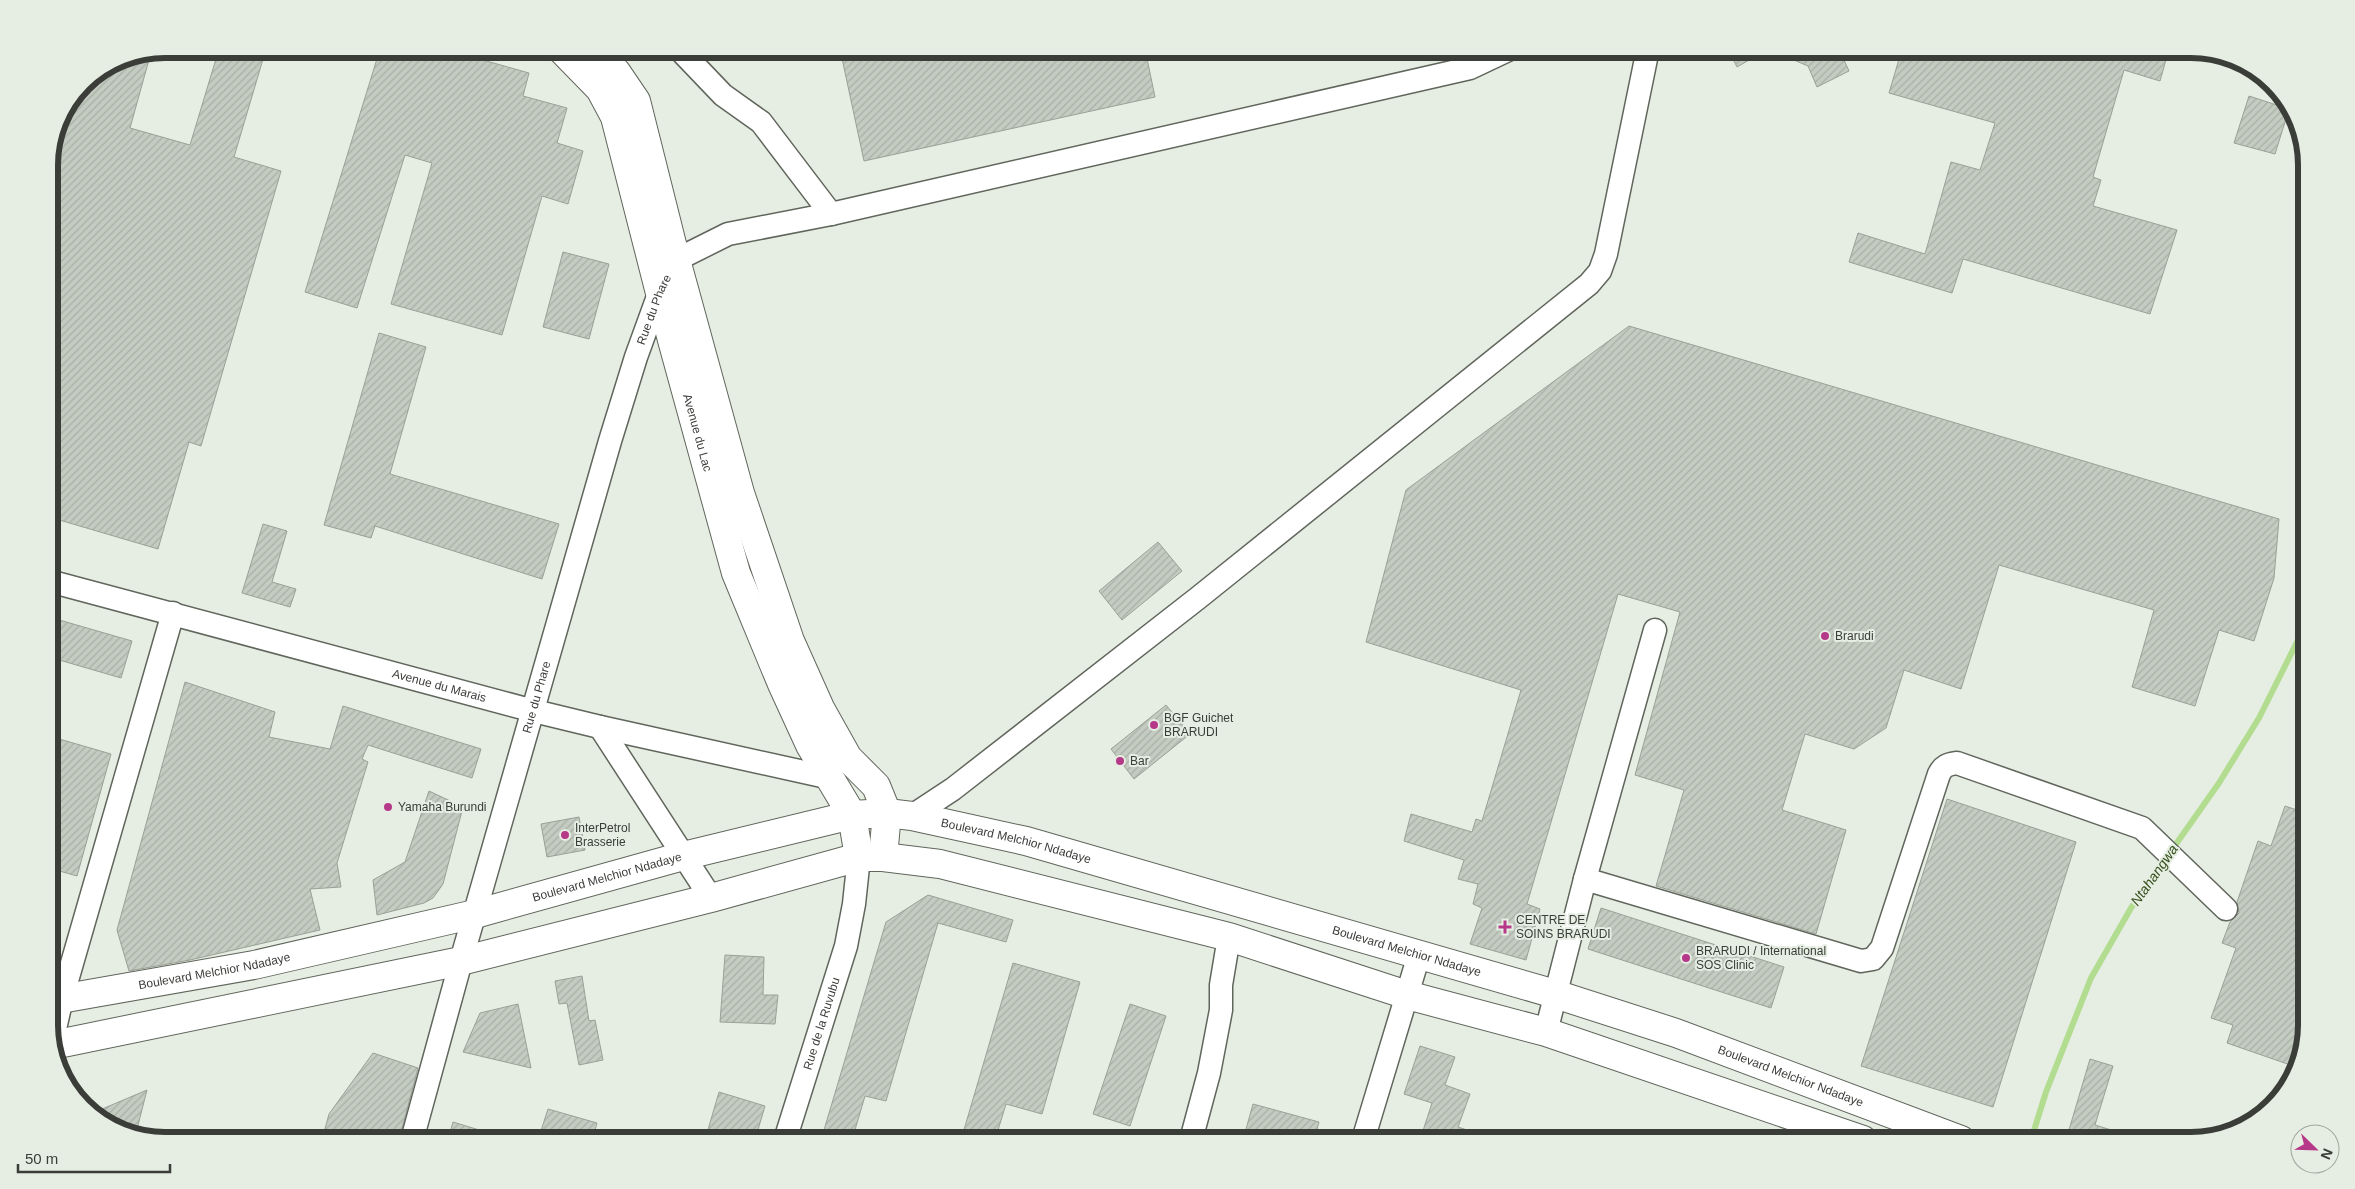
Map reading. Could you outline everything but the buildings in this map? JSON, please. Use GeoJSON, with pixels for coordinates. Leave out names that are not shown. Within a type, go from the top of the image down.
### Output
{"type":"FeatureCollection","features":[{"type":"Feature","properties":{"kind":"main road","name":"Avenue du Lac"},"geometry":{"type":"LineString","coordinates":[[570,58],[600,89],[615,117],[672,340],[736,573],[810,745],[852,815]]}},
{"type":"Feature","properties":{"kind":"main road","name":"Avenue du Lac"},"geometry":{"type":"LineString","coordinates":[[604,58],[617,72],[636,102],[676,260],[740,493],[790,641],[820,708],[848,758],[876,786],[899,815]]}},
{"type":"Feature","properties":{"kind":"main road","name":"Boulevard Melchior Ndadaye"},"geometry":{"type":"LineString","coordinates":[[58,999],[254,965],[475,914],[683,856],[852,815],[899,815],[1026,841],[1555,994],[1676,1033],[1940,1132]]}},
{"type":"Feature","properties":{"kind":"main road"},"geometry":{"type":"LineString","coordinates":[[852,815],[871,857]]}},
{"type":"Feature","properties":{"kind":"main road"},"geometry":{"type":"LineString","coordinates":[[871,857],[899,815]]}},
{"type":"Feature","properties":{"kind":"main road"},"geometry":{"type":"LineString","coordinates":[[60,1043],[461,961],[871,857],[940,864],[1229,937],[1407,995],[1546,1032],[1840,1132]]}},
{"type":"Feature","properties":{"kind":"street"},"geometry":{"type":"LineString","coordinates":[[688,58],[723,95],[761,122],[831,214]]}},
{"type":"Feature","properties":{"kind":"street"},"geometry":{"type":"LineString","coordinates":[[676,260],[728,234],[831,214],[1470,68],[1491,58]]}},
{"type":"Feature","properties":{"kind":"street"},"geometry":{"type":"LineString","coordinates":[[899,815],[953,789],[1182,610],[1590,284],[1600,270],[1606,254],[1646,58]]}},
{"type":"Feature","properties":{"kind":"street","name":"Rue du Phare"},"geometry":{"type":"LineString","coordinates":[[414,1132],[461,961],[610,441],[636,357],[660,291],[676,260]]}},
{"type":"Feature","properties":{"kind":"street","name":"Avenue du Marais"},"geometry":{"type":"LineString","coordinates":[[58,583],[534,711],[831,778]]}},
{"type":"Feature","properties":{"kind":"street"},"geometry":{"type":"LineString","coordinates":[[58,992],[173,613]]}},
{"type":"Feature","properties":{"kind":"street"},"geometry":{"type":"LineString","coordinates":[[1546,1032],[1585,879],[1656,630]]}},
{"type":"Feature","properties":{"kind":"street"},"geometry":{"type":"LineString","coordinates":[[600,727],[712,898]]}},
{"type":"Feature","properties":{"kind":"street"},"geometry":{"type":"LineString","coordinates":[[1585,879],[1861,961],[1867,961],[1873,959],[1882,948],[1941,768],[1947,764],[1956,763],[2142,828],[2226,909]]}},
{"type":"Feature","properties":{"kind":"street","name":"Rue de la Ruvubu"},"geometry":{"type":"LineString","coordinates":[[788,1132],[846,946],[854,904],[871,857]]}},
{"type":"Feature","properties":{"kind":"street"},"geometry":{"type":"LineString","coordinates":[[1193,1132],[1209,1073],[1221,1010],[1221,985],[1229,937]]}},
{"type":"Feature","properties":{"kind":"street"},"geometry":{"type":"LineString","coordinates":[[1365,1132],[1419,956]]}},
{"type":"Feature","properties":{"kind":"waterway","name":"Ntahangwa"},"geometry":{"type":"LineString","coordinates":[[2034,1132],[2046,1092],[2091,978],[2131,908],[2219,783],[2259,718],[2298,641]]}},
{"type":"Feature","properties":{"kind":"place","name":"Brarudi"},"geometry":{"type":"Point","coordinates":[1825,636]}},
{"type":"Feature","properties":{"kind":"place","name":"BGF Guichet BRARUDI"},"geometry":{"type":"Point","coordinates":[1154,725]}},
{"type":"Feature","properties":{"kind":"place","name":"Bar"},"geometry":{"type":"Point","coordinates":[1120,761]}},
{"type":"Feature","properties":{"kind":"place","name":"Yamaha Burundi"},"geometry":{"type":"Point","coordinates":[388,807]}},
{"type":"Feature","properties":{"kind":"place","name":"InterPetrol Brasserie"},"geometry":{"type":"Point","coordinates":[565,835]}},
{"type":"Feature","properties":{"kind":"place","name":"CENTRE DE SOINS BRARUDI"},"geometry":{"type":"Point","coordinates":[1505,927]}},
{"type":"Feature","properties":{"kind":"place","name":"BRARUDI / International SOS Clinic"},"geometry":{"type":"Point","coordinates":[1686,958]}}]}
